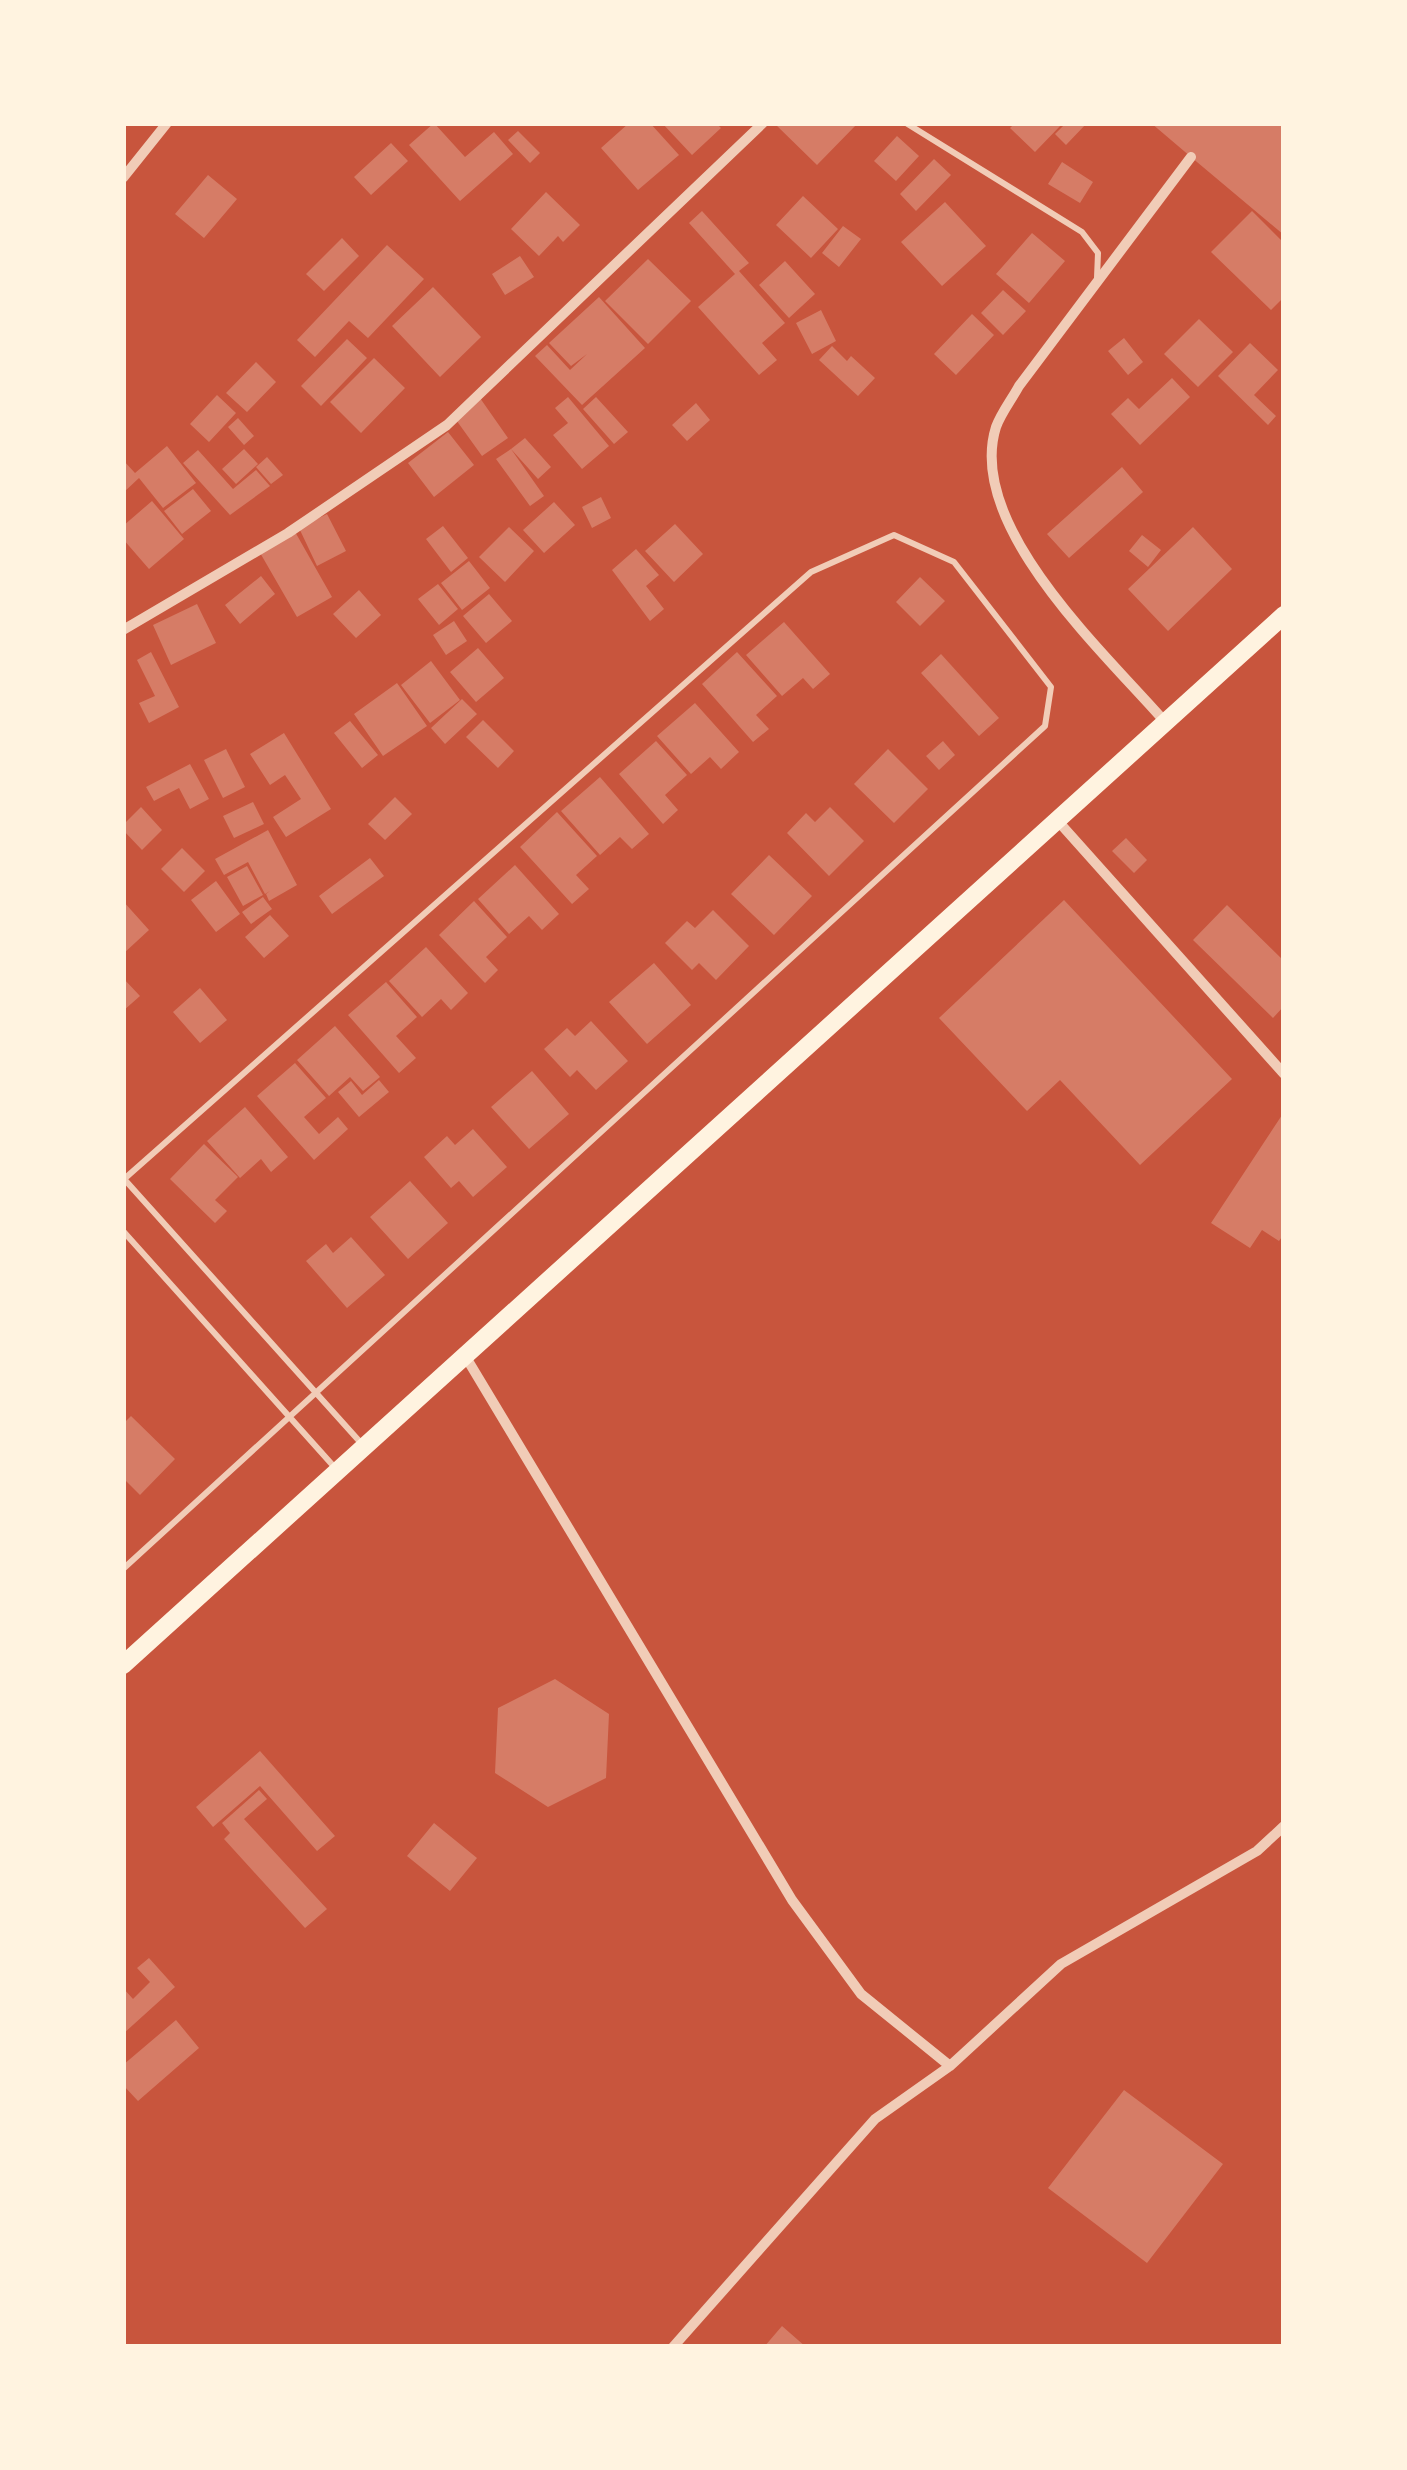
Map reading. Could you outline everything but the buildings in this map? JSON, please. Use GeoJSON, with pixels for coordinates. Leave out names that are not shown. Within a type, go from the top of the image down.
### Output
{"type":"FeatureCollection","features":[{"type":"Feature","properties":{"kind":"main road"},"geometry":{"type":"LineString","coordinates":[[123,1665],[1284,615]]}},
{"type":"Feature","properties":{"kind":"street"},"geometry":{"type":"LineString","coordinates":[[123,178],[167,123]]}},
{"type":"Feature","properties":{"kind":"street"},"geometry":{"type":"LineString","coordinates":[[123,630],[288,532],[447,425],[763,123]]}},
{"type":"Feature","properties":{"kind":"street"},"geometry":{"type":"LineString","coordinates":[[1165,722],[1030,567],[1005,518],[992,464],[996,427],[1007,406],[1097,278],[1191,157]]}},
{"type":"Feature","properties":{"kind":"street"},"geometry":{"type":"LineString","coordinates":[[1057,820],[1284,1074]]}},
{"type":"Feature","properties":{"kind":"street"},"geometry":{"type":"LineString","coordinates":[[464,1354],[792,1900],[861,1994],[950,2066]]}},
{"type":"Feature","properties":{"kind":"street"},"geometry":{"type":"LineString","coordinates":[[673,2347],[862,2132],[950,2066],[1038,1981],[1257,1851],[1284,1826]]}},
{"type":"Feature","properties":{"kind":"lane"},"geometry":{"type":"LineString","coordinates":[[905,123],[1082,232],[1098,253],[1097,278]]}},
{"type":"Feature","properties":{"kind":"lane"},"geometry":{"type":"LineString","coordinates":[[123,1569],[316,1393],[1045,726],[1052,687],[954,562],[894,536],[811,572],[124,1180],[316,1393],[363,1445]]}},
{"type":"Feature","properties":{"kind":"lane"},"geometry":{"type":"LineString","coordinates":[[123,1232],[337,1469]]}}]}
